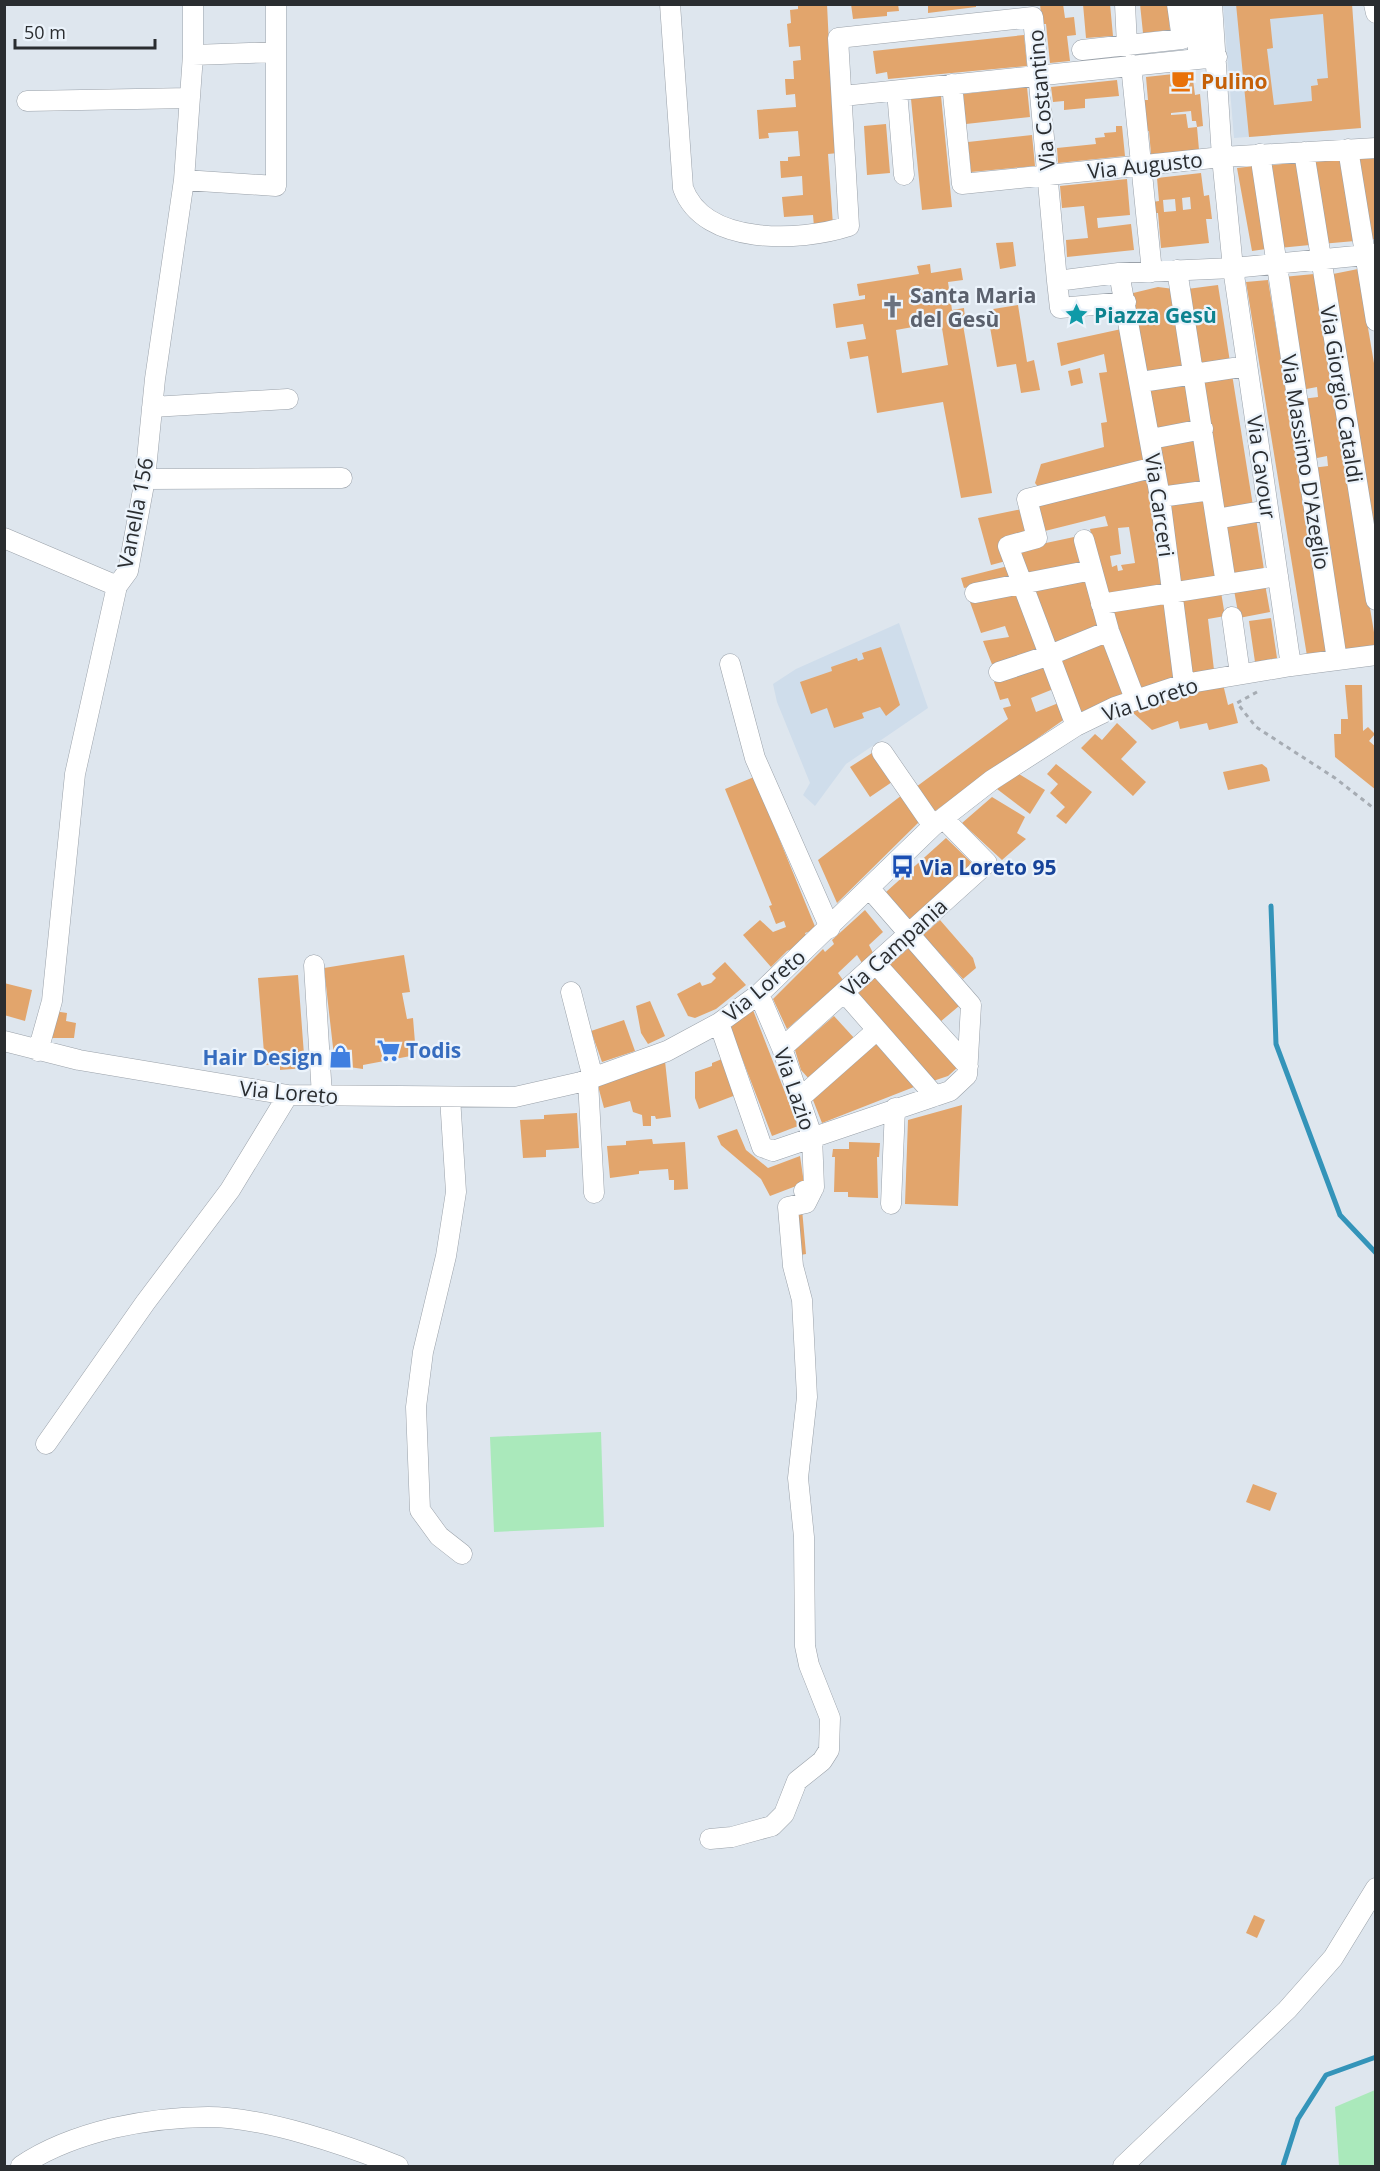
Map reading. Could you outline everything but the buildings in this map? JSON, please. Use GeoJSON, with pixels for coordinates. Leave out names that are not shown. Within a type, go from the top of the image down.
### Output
{"type":"FeatureCollection","features":[{"type":"Feature","properties":{"kind":"street","name":"Vanella 156"},"geometry":{"type":"LineString","coordinates":[[38,1051],[52,1001],[75,774],[117,586],[128,571],[145,479],[152,407],[184,180],[193,55],[193,4]]}},
{"type":"Feature","properties":{"kind":"street"},"geometry":{"type":"LineString","coordinates":[[184,180],[276,186],[276,4]]}},
{"type":"Feature","properties":{"kind":"street"},"geometry":{"type":"LineString","coordinates":[[670,4],[683,188],[688,201],[706,220],[741,233],[776,236],[837,230],[849,226],[843,96],[1039,75],[1129,56],[1182,39],[1177,4]]}},
{"type":"Feature","properties":{"kind":"street"},"geometry":{"type":"LineString","coordinates":[[1125,4],[1152,272]]}},
{"type":"Feature","properties":{"kind":"street"},"geometry":{"type":"LineString","coordinates":[[1193,4],[1208,58]]}},
{"type":"Feature","properties":{"kind":"street"},"geometry":{"type":"LineString","coordinates":[[1208,58],[1212,4]]}},
{"type":"Feature","properties":{"kind":"street"},"geometry":{"type":"LineString","coordinates":[[1374,4],[1376,13]]}},
{"type":"Feature","properties":{"kind":"street","name":"Via Costantino"},"geometry":{"type":"LineString","coordinates":[[843,96],[838,38],[1033,17],[1060,308],[1126,302]]}},
{"type":"Feature","properties":{"kind":"street"},"geometry":{"type":"LineString","coordinates":[[1082,50],[1129,56],[1208,58]]}},
{"type":"Feature","properties":{"kind":"street"},"geometry":{"type":"LineString","coordinates":[[193,55],[276,52]]}},
{"type":"Feature","properties":{"kind":"street","name":"Via Cavour"},"geometry":{"type":"LineString","coordinates":[[1208,58],[1222,157],[1233,268],[1292,666]]}},
{"type":"Feature","properties":{"kind":"street","name":"Via Augusto"},"geometry":{"type":"LineString","coordinates":[[952,84],[962,184],[1222,157],[1376,148]]}},
{"type":"Feature","properties":{"kind":"street"},"geometry":{"type":"LineString","coordinates":[[897,91],[904,176]]}},
{"type":"Feature","properties":{"kind":"street"},"geometry":{"type":"LineString","coordinates":[[27,101],[190,98]]}},
{"type":"Feature","properties":{"kind":"street"},"geometry":{"type":"LineString","coordinates":[[1348,149],[1370,255],[1376,321]]}},
{"type":"Feature","properties":{"kind":"street","name":"Via Giorgio Cataldi"},"geometry":{"type":"LineString","coordinates":[[1305,152],[1320,260],[1376,600]]}},
{"type":"Feature","properties":{"kind":"street","name":"Via Massimo D'Azeglio"},"geometry":{"type":"LineString","coordinates":[[1260,154],[1337,660]]}},
{"type":"Feature","properties":{"kind":"street"},"geometry":{"type":"LineString","coordinates":[[1057,281],[1125,273],[1233,268],[1370,255]]}},
{"type":"Feature","properties":{"kind":"street"},"geometry":{"type":"LineString","coordinates":[[1178,270],[1226,584]]}},
{"type":"Feature","properties":{"kind":"street","name":"Via Carceri"},"geometry":{"type":"LineString","coordinates":[[1125,273],[1126,302],[1160,497],[1184,684]]}},
{"type":"Feature","properties":{"kind":"street"},"geometry":{"type":"LineString","coordinates":[[1141,382],[1247,366]]}},
{"type":"Feature","properties":{"kind":"street"},"geometry":{"type":"LineString","coordinates":[[152,407],[288,399]]}},
{"type":"Feature","properties":{"kind":"street"},"geometry":{"type":"LineString","coordinates":[[1151,439],[1203,429]]}},
{"type":"Feature","properties":{"kind":"street"},"geometry":{"type":"LineString","coordinates":[[1076,726],[1008,546],[1037,538],[1027,499],[1155,467]]}},
{"type":"Feature","properties":{"kind":"street"},"geometry":{"type":"LineString","coordinates":[[145,479],[342,478]]}},
{"type":"Feature","properties":{"kind":"street"},"geometry":{"type":"LineString","coordinates":[[1160,497],[1211,490]]}},
{"type":"Feature","properties":{"kind":"street"},"geometry":{"type":"LineString","coordinates":[[1216,519],[1268,510]]}},
{"type":"Feature","properties":{"kind":"street"},"geometry":{"type":"LineString","coordinates":[[4,538],[117,586]]}},
{"type":"Feature","properties":{"kind":"street"},"geometry":{"type":"LineString","coordinates":[[1084,540],[1109,632],[1135,699]]}},
{"type":"Feature","properties":{"kind":"street"},"geometry":{"type":"LineString","coordinates":[[975,593],[1092,570]]}},
{"type":"Feature","properties":{"kind":"street"},"geometry":{"type":"LineString","coordinates":[[1101,604],[1278,576]]}},
{"type":"Feature","properties":{"kind":"street"},"geometry":{"type":"LineString","coordinates":[[1232,617],[1240,674]]}},
{"type":"Feature","properties":{"kind":"street"},"geometry":{"type":"LineString","coordinates":[[999,672],[1050,656],[1109,632]]}},
{"type":"Feature","properties":{"kind":"street","name":"Via Loreto"},"geometry":{"type":"LineString","coordinates":[[4,1041],[80,1060],[288,1095],[515,1097],[590,1079],[667,1051],[719,1023],[759,994],[938,822],[992,780],[1076,726],[1135,699],[1184,684],[1376,655]]}},
{"type":"Feature","properties":{"kind":"street"},"geometry":{"type":"LineString","coordinates":[[730,664],[755,758],[830,928]]}},
{"type":"Feature","properties":{"kind":"street"},"geometry":{"type":"LineString","coordinates":[[882,752],[938,822]]}},
{"type":"Feature","properties":{"kind":"street","name":"Via Campania"},"geometry":{"type":"LineString","coordinates":[[782,1048],[987,863],[938,822]]}},
{"type":"Feature","properties":{"kind":"street"},"geometry":{"type":"LineString","coordinates":[[719,1023],[762,1147],[773,1151],[950,1091],[967,1075],[971,1005],[870,889]]}},
{"type":"Feature","properties":{"kind":"street"},"geometry":{"type":"LineString","coordinates":[[876,963],[968,1066]]}},
{"type":"Feature","properties":{"kind":"street"},"geometry":{"type":"LineString","coordinates":[[314,965],[322,1096]]}},
{"type":"Feature","properties":{"kind":"street"},"geometry":{"type":"LineString","coordinates":[[571,992],[590,1079],[594,1193]]}},
{"type":"Feature","properties":{"kind":"street"},"geometry":{"type":"LineString","coordinates":[[844,992],[935,1095]]}},
{"type":"Feature","properties":{"kind":"street","name":"Via Lazio"},"geometry":{"type":"LineString","coordinates":[[759,994],[782,1048],[812,1137],[814,1187]]}},
{"type":"Feature","properties":{"kind":"street"},"geometry":{"type":"LineString","coordinates":[[800,1098],[877,1030]]}},
{"type":"Feature","properties":{"kind":"street"},"geometry":{"type":"LineString","coordinates":[[46,1444],[145,1303],[231,1190],[288,1095]]}},
{"type":"Feature","properties":{"kind":"street"},"geometry":{"type":"LineString","coordinates":[[450,1096],[456,1192],[446,1256],[423,1352],[416,1407],[420,1509],[439,1536],[462,1554]]}},
{"type":"Feature","properties":{"kind":"street"},"geometry":{"type":"LineString","coordinates":[[891,1204],[895,1108]]}},
{"type":"Feature","properties":{"kind":"street"},"geometry":{"type":"LineString","coordinates":[[780,1200],[814,1187]]}},
{"type":"Feature","properties":{"kind":"street"},"geometry":{"type":"LineString","coordinates":[[710,1839],[732,1837],[772,1826],[784,1814],[797,1781],[822,1761],[829,1750],[830,1718],[809,1665],[805,1646],[804,1537],[798,1478],[807,1397],[802,1300],[793,1266],[788,1207],[806,1203],[814,1187]]}},
{"type":"Feature","properties":{"kind":"street"},"geometry":{"type":"LineString","coordinates":[[1129,2165],[1287,2010],[1333,1958],[1376,1888]]}},
{"type":"Feature","properties":{"kind":"street"},"geometry":{"type":"LineString","coordinates":[[21,2166],[38,2155],[84,2135],[148,2120],[210,2117],[273,2126],[371,2155],[398,2166]]}},
{"type":"Feature","properties":{"kind":"path"},"geometry":{"type":"LineString","coordinates":[[1263,688],[1238,703],[1256,727],[1335,778],[1376,810]]}},
{"type":"Feature","properties":{"kind":"shaded area"},"geometry":{"type":"Polygon","coordinates":[[[1223,5],[1352,5],[1361,128],[1234,138],[1223,5]]]}},
{"type":"Feature","properties":{"kind":"shaded area"},"geometry":{"type":"Polygon","coordinates":[[[899,623],[928,708],[846,764],[815,806],[803,795],[810,783],[777,702],[773,684],[796,669],[899,623]]]}},
{"type":"Feature","properties":{"kind":"green space"},"geometry":{"type":"Polygon","coordinates":[[[601,1432],[604,1527],[494,1532],[490,1437],[601,1432]]]}},
{"type":"Feature","properties":{"kind":"green space"},"geometry":{"type":"Polygon","coordinates":[[[1375,2090],[1375,2166],[1339,2166],[1335,2107],[1375,2090]]]}},
{"type":"Feature","properties":{"kind":"waterway"},"geometry":{"type":"LineString","coordinates":[[1271,906],[1276,1044],[1340,1215],[1376,1253]]}},
{"type":"Feature","properties":{"kind":"waterway"},"geometry":{"type":"LineString","coordinates":[[1283,2166],[1298,2119],[1326,2075],[1376,2057]]}},
{"type":"Feature","properties":{"kind":"place","name":"Pulino"},"geometry":{"type":"Point","coordinates":[1183,81]}},
{"type":"Feature","properties":{"kind":"place","name":"Santa Maria del Gesù"},"geometry":{"type":"Point","coordinates":[892,307]}},
{"type":"Feature","properties":{"kind":"place","name":"Piazza Gesù"},"geometry":{"type":"Point","coordinates":[1076,315]}},
{"type":"Feature","properties":{"kind":"place","name":"Via Loreto 95"},"geometry":{"type":"Point","coordinates":[902,867]}},
{"type":"Feature","properties":{"kind":"place","name":"Todis"},"geometry":{"type":"Point","coordinates":[388,1050]}},
{"type":"Feature","properties":{"kind":"place","name":"Hair Design"},"geometry":{"type":"Point","coordinates":[341,1057]}}]}
